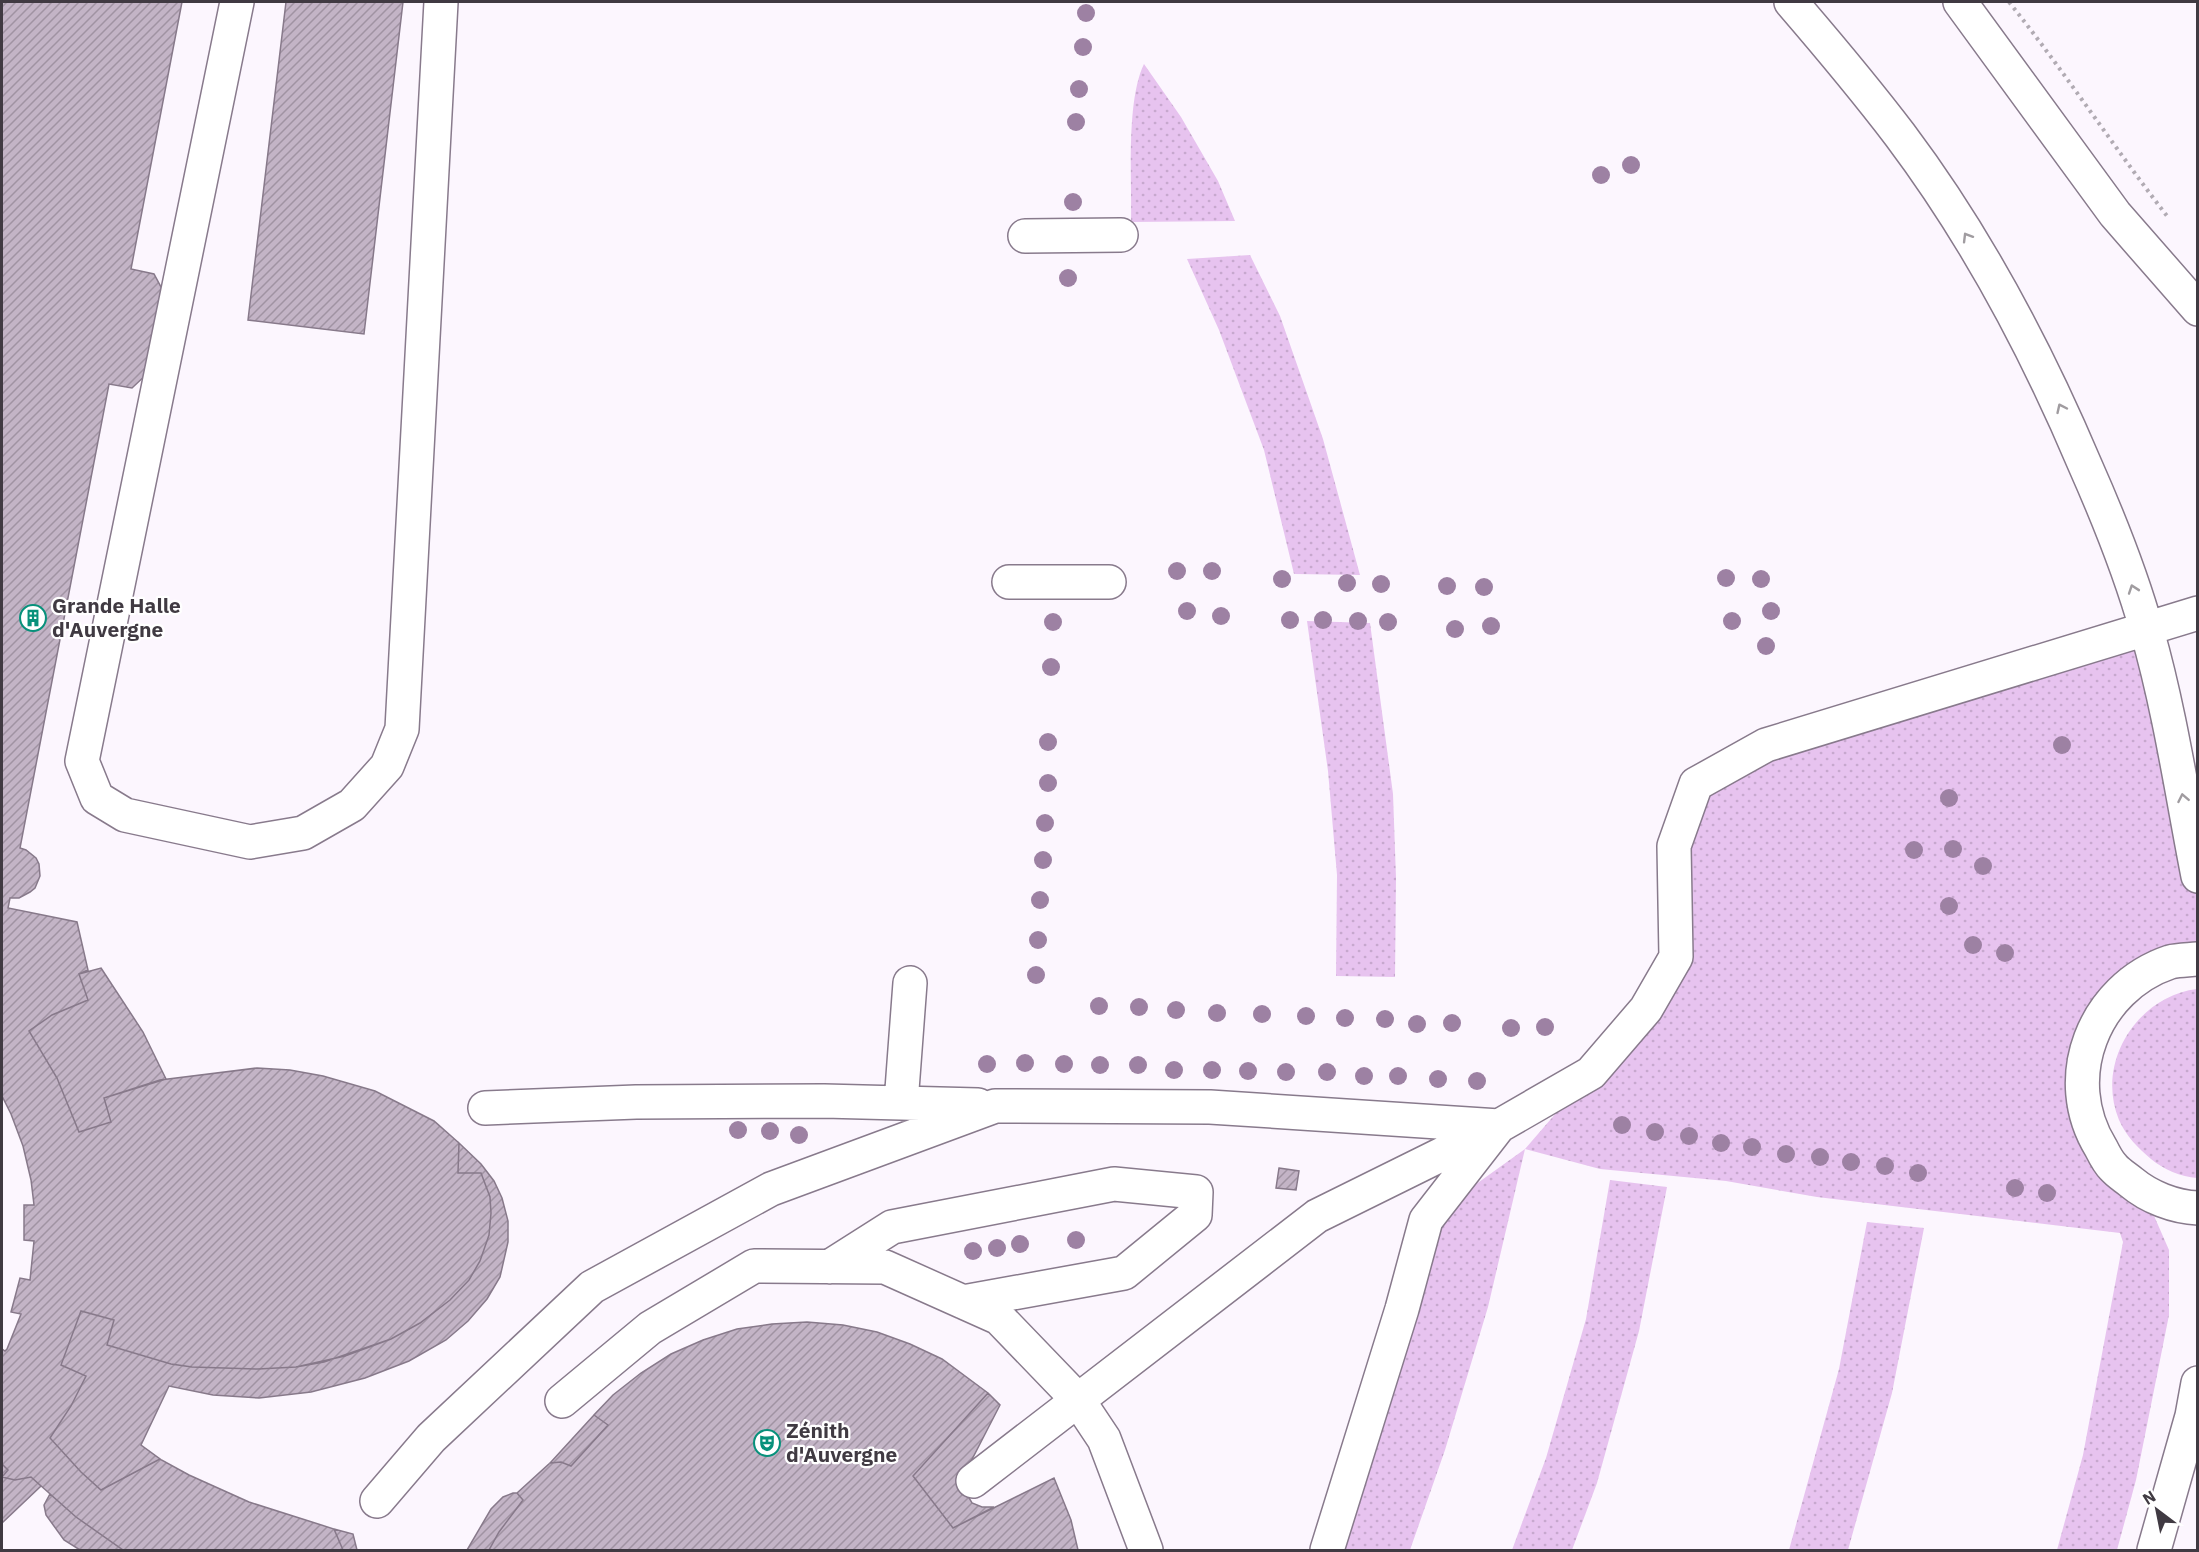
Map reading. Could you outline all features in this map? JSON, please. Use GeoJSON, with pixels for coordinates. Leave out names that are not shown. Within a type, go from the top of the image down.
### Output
{"type":"FeatureCollection","features":[{"type":"Feature","properties":{"kind":"street"},"geometry":{"type":"LineString","coordinates":[[237,2],[82,761],[97,798],[125,815],[250,842],[303,832],[352,805],[387,766],[402,729],[441,2]]}},
{"type":"Feature","properties":{"kind":"street"},"geometry":{"type":"LineString","coordinates":[[1791,2],[1900,136],[1959,223],[2018,320],[2064,414],[2111,524],[2146,627],[2161,680],[2198,876]]}},
{"type":"Feature","properties":{"kind":"street"},"geometry":{"type":"LineString","coordinates":[[1960,2],[2115,214],[2198,309]]}},
{"type":"Feature","properties":{"kind":"street"},"geometry":{"type":"LineString","coordinates":[[1026,236],[1120,235]]}},
{"type":"Feature","properties":{"kind":"street"},"geometry":{"type":"LineString","coordinates":[[1009,582],[1109,582]]}},
{"type":"Feature","properties":{"kind":"street"},"geometry":{"type":"LineString","coordinates":[[973,1481],[1317,1216],[1499,1126],[1591,1073],[1646,1010],[1676,957],[1674,846],[1696,784],[1766,745],[2146,627],[2198,613]]}},
{"type":"Feature","properties":{"kind":"street"},"geometry":{"type":"LineString","coordinates":[[2198,959],[2171,962],[2133,981],[2104,1010],[2086,1048],[2081,1090],[2090,1131],[2112,1167],[2144,1193],[2183,1208],[2198,1208]]}},
{"type":"Feature","properties":{"kind":"street"},"geometry":{"type":"LineString","coordinates":[[902,1103],[910,983]]}},
{"type":"Feature","properties":{"kind":"street"},"geometry":{"type":"LineString","coordinates":[[485,1108],[636,1102],[824,1101],[995,1106],[1210,1107],[1499,1126]]}},
{"type":"Feature","properties":{"kind":"street"},"geometry":{"type":"LineString","coordinates":[[377,1501],[430,1437],[592,1287],[771,1189],[995,1106]]}},
{"type":"Feature","properties":{"kind":"street"},"geometry":{"type":"LineString","coordinates":[[1327,1551],[1402,1308],[1426,1220],[1499,1126]]}},
{"type":"Feature","properties":{"kind":"street"},"geometry":{"type":"LineString","coordinates":[[830,1267],[892,1227],[1114,1185],[1196,1192],[1195,1215],[1124,1273],[963,1302]]}},
{"type":"Feature","properties":{"kind":"street"},"geometry":{"type":"LineString","coordinates":[[562,1401],[650,1328],[754,1266],[885,1267],[999,1318],[1078,1400],[1104,1439],[1146,1551]]}},
{"type":"Feature","properties":{"kind":"street"},"geometry":{"type":"LineString","coordinates":[[2154,1551],[2192,1416],[2198,1383]]}},
{"type":"Feature","properties":{"kind":"path"},"geometry":{"type":"LineString","coordinates":[[2009,2],[2055,60],[2124,160],[2174,224]]}},
{"type":"Feature","properties":{"kind":"shaded area"},"geometry":{"type":"Polygon","coordinates":[[[1144,64],[1181,117],[1218,181],[1235,221],[1131,222],[1132,119],[1138,80],[1144,64]]]}},
{"type":"Feature","properties":{"kind":"shaded area"},"geometry":{"type":"Polygon","coordinates":[[[1250,255],[1280,316],[1323,439],[1360,575],[1294,574],[1264,450],[1219,330],[1187,259],[1250,255]]]}},
{"type":"Feature","properties":{"kind":"shaded area"},"geometry":{"type":"Polygon","coordinates":[[[1307,621],[1370,623],[1393,794],[1396,878],[1395,977],[1336,976],[1337,875],[1328,771],[1307,621]]]}},
{"type":"Feature","properties":{"kind":"shaded area"},"geometry":{"type":"Polygon","coordinates":[[[2146,627],[2197,876],[2198,959],[2133,981],[2081,1090],[2144,1193],[2169,1250],[2169,1315],[2136,1480],[2117,1550],[2057,1550],[2083,1455],[2123,1242],[2120,1233],[1817,1197],[1726,1181],[1600,1169],[1525,1149],[1646,1009],[1676,957],[1696,784],[2146,627]]]}},
{"type":"Feature","properties":{"kind":"shaded area"},"geometry":{"type":"Polygon","coordinates":[[[2197,989],[2198,1178],[2172,1172],[2146,1155],[2125,1131],[2119,1120],[2113,1098],[2113,1076],[2118,1055],[2127,1035],[2140,1018],[2157,1004],[2176,994],[2197,989]]]}},
{"type":"Feature","properties":{"kind":"shaded area"},"geometry":{"type":"Polygon","coordinates":[[[1525,1149],[1488,1307],[1445,1450],[1410,1550],[1327,1550],[1426,1220],[1525,1149]]]}},
{"type":"Feature","properties":{"kind":"shaded area"},"geometry":{"type":"Polygon","coordinates":[[[1610,1180],[1667,1187],[1639,1331],[1597,1483],[1572,1550],[1512,1550],[1546,1458],[1586,1319],[1610,1180]]]}},
{"type":"Feature","properties":{"kind":"shaded area"},"geometry":{"type":"Polygon","coordinates":[[[1867,1222],[1924,1228],[1892,1393],[1848,1550],[1789,1550],[1839,1369],[1867,1222]]]}},
{"type":"Feature","properties":{"kind":"building","name":"Grande Halle d'Auvergne"},"geometry":{"type":"Polygon","coordinates":[[[2,2],[182,2],[131,269],[154,274],[162,289],[148,373],[132,388],[109,384],[20,848],[36,858],[40,876],[35,888],[30,892],[19,898],[10,898],[8,908],[77,922],[88,970],[79,974],[88,1000],[52,1015],[29,1031],[57,1078],[79,1132],[111,1122],[104,1098],[160,1080],[257,1068],[290,1070],[323,1076],[375,1091],[434,1121],[459,1143],[458,1173],[481,1173],[490,1197],[491,1213],[489,1235],[480,1261],[469,1280],[450,1300],[420,1323],[391,1339],[324,1362],[296,1367],[258,1369],[171,1364],[107,1345],[114,1320],[81,1311],[61,1365],[86,1376],[71,1406],[50,1438],[101,1490],[160,1459],[249,1502],[334,1529],[343,1550],[123,1550],[76,1517],[31,1477],[15,1480],[2,1477],[8,1470],[2,1464],[2,1349],[5,1351],[7,1349],[21,1314],[11,1312],[20,1278],[30,1280],[34,1241],[24,1240],[24,1205],[34,1205],[23,1146],[2,1096],[2,2]]]}},
{"type":"Feature","properties":{"kind":"building"},"geometry":{"type":"Polygon","coordinates":[[[286,2],[403,2],[364,334],[248,320],[286,2]]]}},
{"type":"Feature","properties":{"kind":"building"},"geometry":{"type":"Polygon","coordinates":[[[101,968],[143,1032],[166,1079],[104,1098],[111,1122],[79,1132],[57,1078],[29,1031],[52,1015],[88,1000],[79,974],[101,968]]]}},
{"type":"Feature","properties":{"kind":"building"},"geometry":{"type":"Polygon","coordinates":[[[459,1143],[481,1164],[494,1181],[502,1198],[508,1221],[508,1242],[500,1277],[487,1299],[468,1321],[446,1340],[409,1361],[365,1378],[311,1392],[259,1398],[213,1395],[169,1386],[141,1445],[160,1459],[101,1490],[50,1438],[71,1406],[86,1376],[61,1365],[81,1311],[114,1320],[107,1345],[171,1364],[192,1367],[258,1369],[296,1367],[345,1356],[391,1339],[420,1323],[450,1300],[469,1280],[480,1261],[489,1235],[490,1197],[481,1173],[458,1173],[459,1143]]]}},
{"type":"Feature","properties":{"kind":"building"},"geometry":{"type":"Polygon","coordinates":[[[1279,1168],[1299,1171],[1296,1190],[1276,1188],[1279,1168]]]}},
{"type":"Feature","properties":{"kind":"building","name":"Zénith d'Auvergne"},"geometry":{"type":"Polygon","coordinates":[[[807,1322],[843,1325],[877,1332],[910,1344],[942,1359],[988,1393],[913,1476],[953,1528],[1054,1478],[1071,1520],[1078,1550],[489,1550],[499,1532],[523,1500],[517,1493],[550,1463],[561,1462],[571,1466],[608,1425],[594,1415],[613,1395],[641,1373],[671,1354],[737,1329],[807,1322]]]}},
{"type":"Feature","properties":{"kind":"building"},"geometry":{"type":"Polygon","coordinates":[[[988,1393],[1000,1405],[965,1473],[962,1486],[972,1503],[982,1507],[994,1507],[953,1528],[913,1476],[988,1393]]]}},
{"type":"Feature","properties":{"kind":"building"},"geometry":{"type":"Polygon","coordinates":[[[594,1415],[608,1425],[571,1466],[561,1462],[550,1463],[594,1415]]]}},
{"type":"Feature","properties":{"kind":"building"},"geometry":{"type":"Polygon","coordinates":[[[2,1464],[8,1470],[2,1477],[2,1464]]]}},
{"type":"Feature","properties":{"kind":"building"},"geometry":{"type":"Polygon","coordinates":[[[2,1477],[15,1480],[31,1477],[41,1486],[2,1523],[2,1477]]]}},
{"type":"Feature","properties":{"kind":"building"},"geometry":{"type":"Polygon","coordinates":[[[517,1493],[523,1500],[499,1532],[489,1550],[467,1550],[491,1509],[503,1497],[517,1493]]]}},
{"type":"Feature","properties":{"kind":"building"},"geometry":{"type":"Polygon","coordinates":[[[50,1494],[76,1517],[123,1550],[80,1550],[64,1540],[46,1515],[44,1505],[50,1494]]]}},
{"type":"Feature","properties":{"kind":"building"},"geometry":{"type":"Polygon","coordinates":[[[334,1529],[353,1534],[357,1550],[343,1550],[334,1529]]]}},
{"type":"Feature","properties":{"kind":"place","name":"Grande Halle d'Auvergne"},"geometry":{"type":"Point","coordinates":[33,618]}},
{"type":"Feature","properties":{"kind":"place","name":"Zénith d'Auvergne"},"geometry":{"type":"Point","coordinates":[767,1443]}}]}
